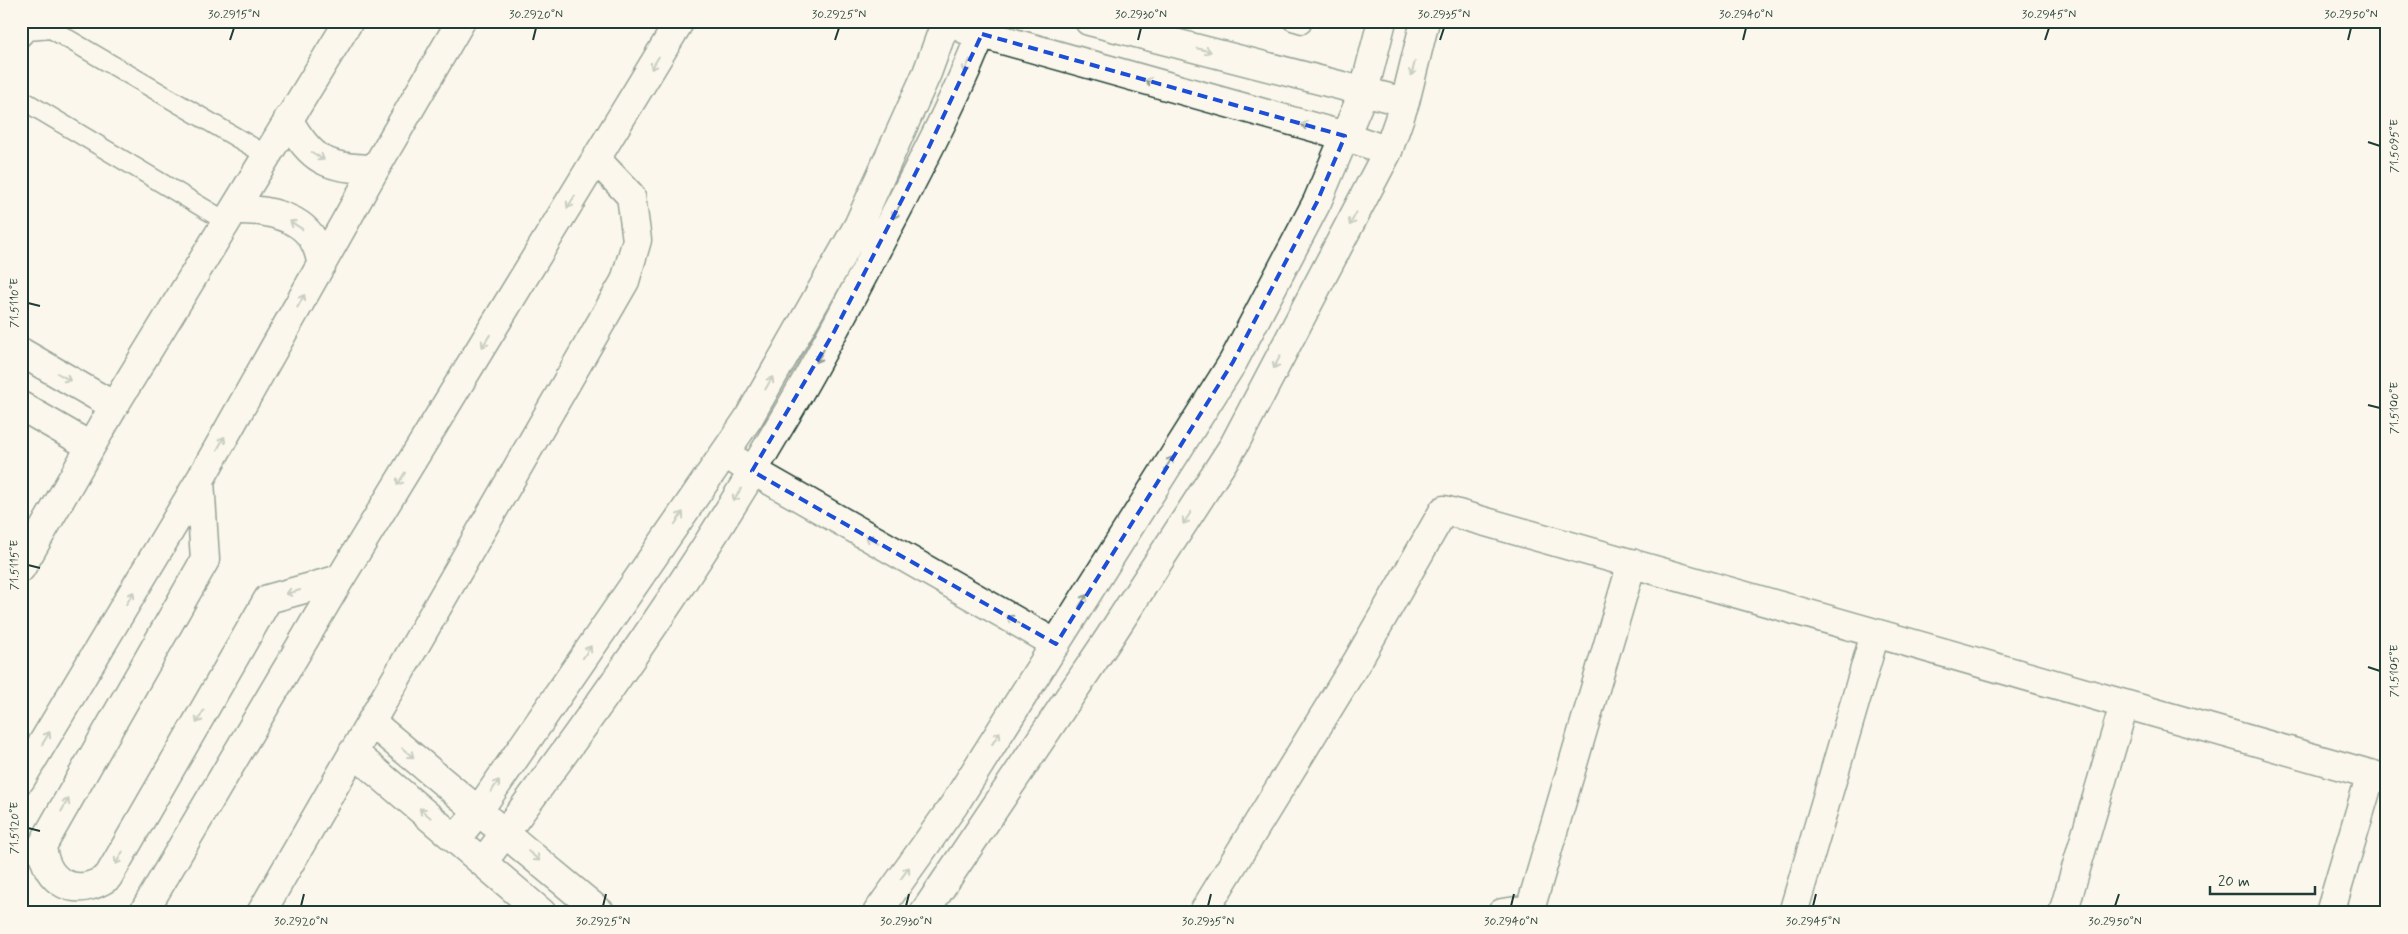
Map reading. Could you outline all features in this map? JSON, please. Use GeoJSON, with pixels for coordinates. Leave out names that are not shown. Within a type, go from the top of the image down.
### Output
{"type":"FeatureCollection","features":[{"type":"Feature","properties":{"kind":"street"},"geometry":{"type":"LineString","coordinates":[[21,568],[90,446],[349,21]]}},
{"type":"Feature","properties":{"kind":"street"},"geometry":{"type":"LineString","coordinates":[[21,779],[200,480],[375,169],[461,21]]}},
{"type":"Feature","properties":{"kind":"street"},"geometry":{"type":"LineString","coordinates":[[143,913],[340,578],[597,160],[680,21]]}},
{"type":"Feature","properties":{"kind":"street"},"geometry":{"type":"LineString","coordinates":[[1088,21],[1405,102]]}},
{"type":"Feature","properties":{"kind":"street"},"geometry":{"type":"LineString","coordinates":[[877,913],[954,805],[1233,362],[1317,202],[1364,91],[1382,21]]}},
{"type":"Feature","properties":{"kind":"street"},"geometry":{"type":"LineString","coordinates":[[924,913],[1042,738],[1234,445],[1388,151],[1405,102],[1425,21]]}},
{"type":"Feature","properties":{"kind":"street"},"geometry":{"type":"LineString","coordinates":[[456,840],[479,810],[748,419],[858,226],[927,73],[943,22],[984,28],[1345,136],[1388,151]]}},
{"type":"Feature","properties":{"kind":"street"},"geometry":{"type":"LineString","coordinates":[[483,862],[506,833],[684,580],[752,471],[834,332],[928,149],[984,28]]}},
{"type":"Feature","properties":{"kind":"street"},"geometry":{"type":"LineString","coordinates":[[288,120],[299,139],[316,157],[337,165],[375,169]]}},
{"type":"Feature","properties":{"kind":"street"},"geometry":{"type":"LineString","coordinates":[[261,913],[625,281],[637,240],[631,196],[597,160]]}},
{"type":"Feature","properties":{"kind":"street"},"geometry":{"type":"LineString","coordinates":[[231,216],[259,209],[278,214],[300,226],[316,243],[322,264]]}},
{"type":"Feature","properties":{"kind":"street"},"geometry":{"type":"LineString","coordinates":[[21,352],[114,406]]}},
{"type":"Feature","properties":{"kind":"street"},"geometry":{"type":"LineString","coordinates":[[21,406],[90,446]]}},
{"type":"Feature","properties":{"kind":"street"},"geometry":{"type":"LineString","coordinates":[[724,453],[752,471],[1056,644]]}},
{"type":"Feature","properties":{"kind":"street"},"geometry":{"type":"LineString","coordinates":[[200,480],[205,560],[42,846],[43,860],[50,872],[61,882],[75,888],[87,888],[96,885],[108,877],[268,599],[340,578]]}},
{"type":"Feature","properties":{"kind":"street"},"geometry":{"type":"LineString","coordinates":[[1203,913],[1358,660],[1444,510],[2379,776],[2330,913]]}},
{"type":"Feature","properties":{"kind":"street"},"geometry":{"type":"LineString","coordinates":[[1502,913],[1529,911],[1632,563]]}},
{"type":"Feature","properties":{"kind":"street"},"geometry":{"type":"LineString","coordinates":[[1793,913],[1875,634]]}},
{"type":"Feature","properties":{"kind":"street"},"geometry":{"type":"LineString","coordinates":[[2063,913],[2124,705]]}},
{"type":"Feature","properties":{"kind":"street"},"geometry":{"type":"LineString","coordinates":[[371,722],[601,913]]}},
{"type":"Feature","properties":{"kind":"street"},"geometry":{"type":"LineString","coordinates":[[354,752],[542,913]]}},
{"type":"Feature","properties":{"kind":"lane"},"geometry":{"type":"LineString","coordinates":[[1292,21],[1302,24],[1303,21]]}},
{"type":"Feature","properties":{"kind":"lane"},"geometry":{"type":"LineString","coordinates":[[21,38],[28,31],[51,29],[268,156]]}},
{"type":"Feature","properties":{"kind":"lane"},"geometry":{"type":"LineString","coordinates":[[21,99],[231,216]]}},
{"type":"Feature","properties":{"kind":"highlighted area"},"geometry":{"type":"Polygon","coordinates":[[[982,34],[1345,136],[1317,202],[1233,362],[1056,644],[752,471],[834,332],[928,149],[982,34]]]}}]}
